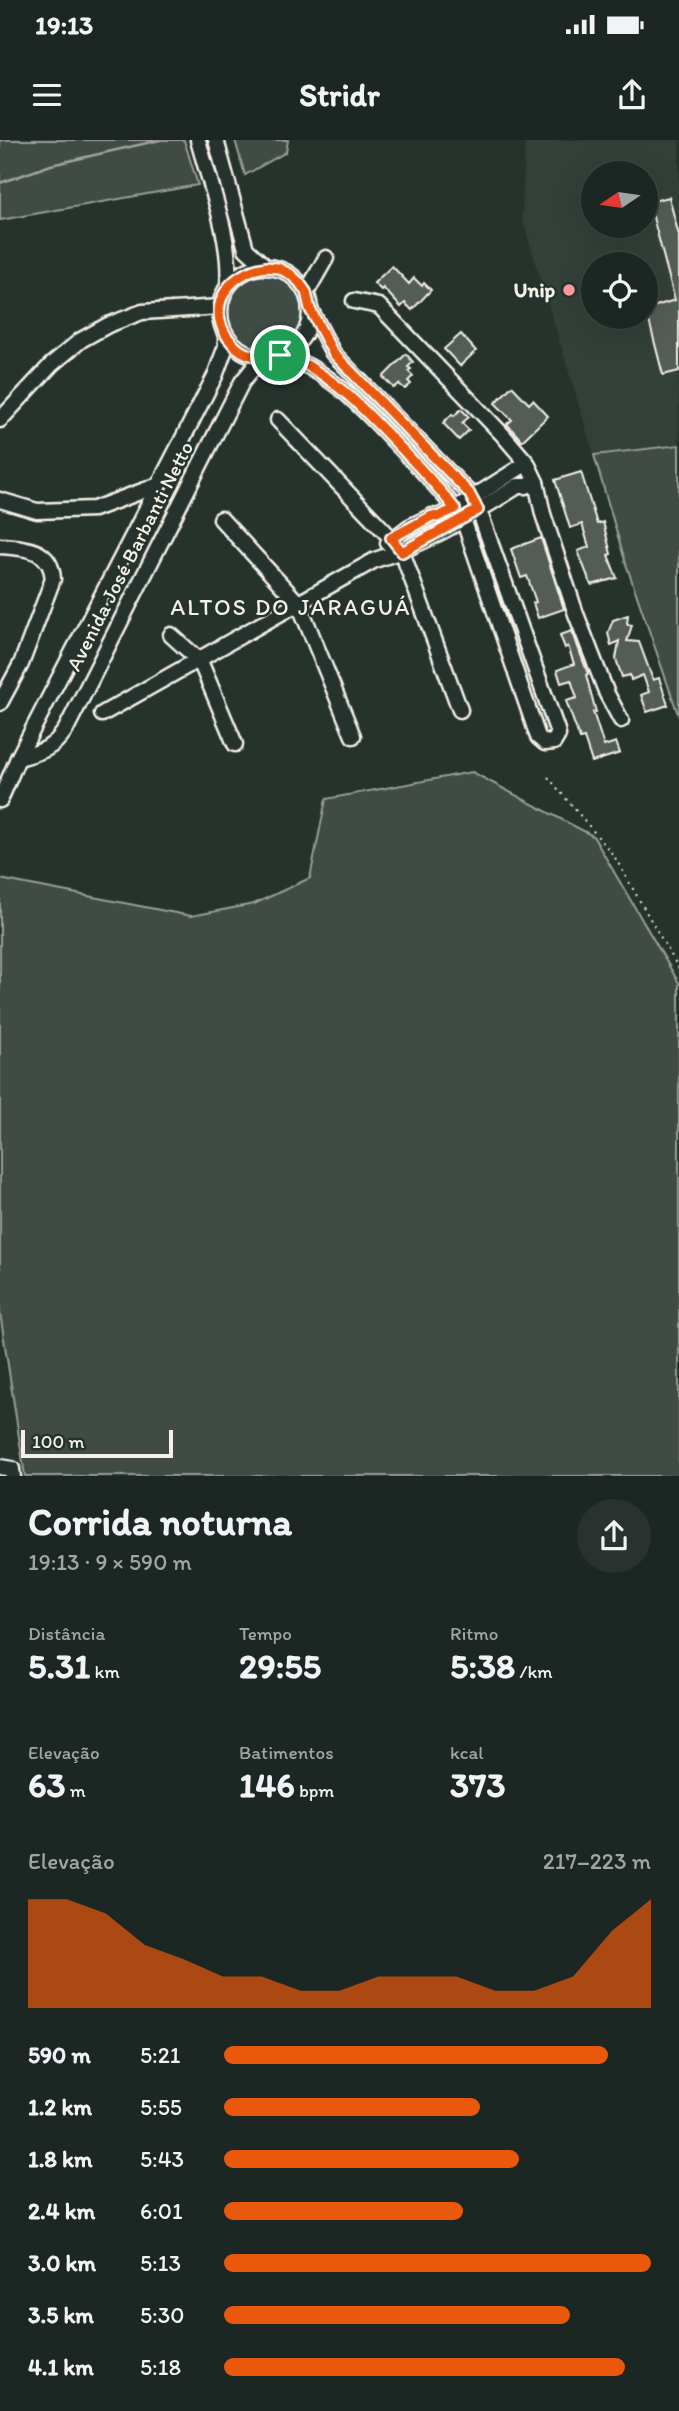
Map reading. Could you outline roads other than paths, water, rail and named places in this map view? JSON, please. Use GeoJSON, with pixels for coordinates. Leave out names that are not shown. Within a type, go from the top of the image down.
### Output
{"type":"FeatureCollection","features":[{"type":"Feature","properties":{"kind":"street"},"geometry":{"type":"LineString","coordinates":[[198,140],[230,264],[228,285],[220,307],[221,322],[226,335],[234,345],[255,357],[296,359],[346,391],[442,490],[459,514],[538,737],[545,744],[554,742],[558,735],[557,730],[478,505],[333,353],[310,309],[306,292],[290,274],[278,268],[252,268],[228,285]]}},
{"type":"Feature","properties":{"kind":"street"},"geometry":{"type":"LineString","coordinates":[[216,140],[246,249],[266,267]]}},
{"type":"Feature","properties":{"kind":"street"},"geometry":{"type":"LineString","coordinates":[[306,292],[326,258]]}},
{"type":"Feature","properties":{"kind":"street"},"geometry":{"type":"LineString","coordinates":[[354,301],[379,306],[527,463],[531,484],[576,614],[607,694],[621,720]]}},
{"type":"Feature","properties":{"kind":"street"},"geometry":{"type":"LineString","coordinates":[[0,420],[52,364],[81,340],[108,326],[142,313],[220,307]]}},
{"type":"Feature","properties":{"kind":"street"},"geometry":{"type":"LineString","coordinates":[[274,356],[293,348],[303,337],[309,323],[310,309]]}},
{"type":"Feature","properties":{"kind":"street","name":"Avenida José Barbanti Netto"},"geometry":{"type":"LineString","coordinates":[[0,800],[18,758],[215,376],[226,346],[226,335]]}},
{"type":"Feature","properties":{"kind":"street","name":"Avenida José Barbanti Netto"},"geometry":{"type":"LineString","coordinates":[[18,758],[47,750],[66,729],[242,382],[254,367],[274,356]]}},
{"type":"Feature","properties":{"kind":"street"},"geometry":{"type":"LineString","coordinates":[[278,419],[396,536],[460,710]]}},
{"type":"Feature","properties":{"kind":"street"},"geometry":{"type":"LineString","coordinates":[[102,714],[375,560],[402,552],[459,514],[478,505],[527,463]]}},
{"type":"Feature","properties":{"kind":"street"},"geometry":{"type":"LineString","coordinates":[[478,505],[493,510],[522,493],[531,484]]}},
{"type":"Feature","properties":{"kind":"street"},"geometry":{"type":"LineString","coordinates":[[0,500],[37,511],[94,509],[156,486]]}},
{"type":"Feature","properties":{"kind":"street"},"geometry":{"type":"LineString","coordinates":[[375,560],[396,536],[432,516],[459,514]]}},
{"type":"Feature","properties":{"kind":"street"},"geometry":{"type":"LineString","coordinates":[[221,519],[299,604],[353,736]]}},
{"type":"Feature","properties":{"kind":"street"},"geometry":{"type":"LineString","coordinates":[[0,546],[33,550],[48,561],[53,574],[53,584],[21,664],[0,703]]}},
{"type":"Feature","properties":{"kind":"street"},"geometry":{"type":"LineString","coordinates":[[171,635],[200,661],[235,744]]}},
{"type":"Feature","properties":{"kind":"waterway"},"geometry":{"type":"LineString","coordinates":[[0,183],[51,165],[160,140]]}},
{"type":"Feature","properties":{"kind":"place","name":"Unip"},"geometry":{"type":"Point","coordinates":[569,290]}},
{"type":"Feature","properties":{"kind":"district","name":"ALTOS DO JARAGUÁ"},"geometry":{"type":"Point","coordinates":[291,607]}}]}
